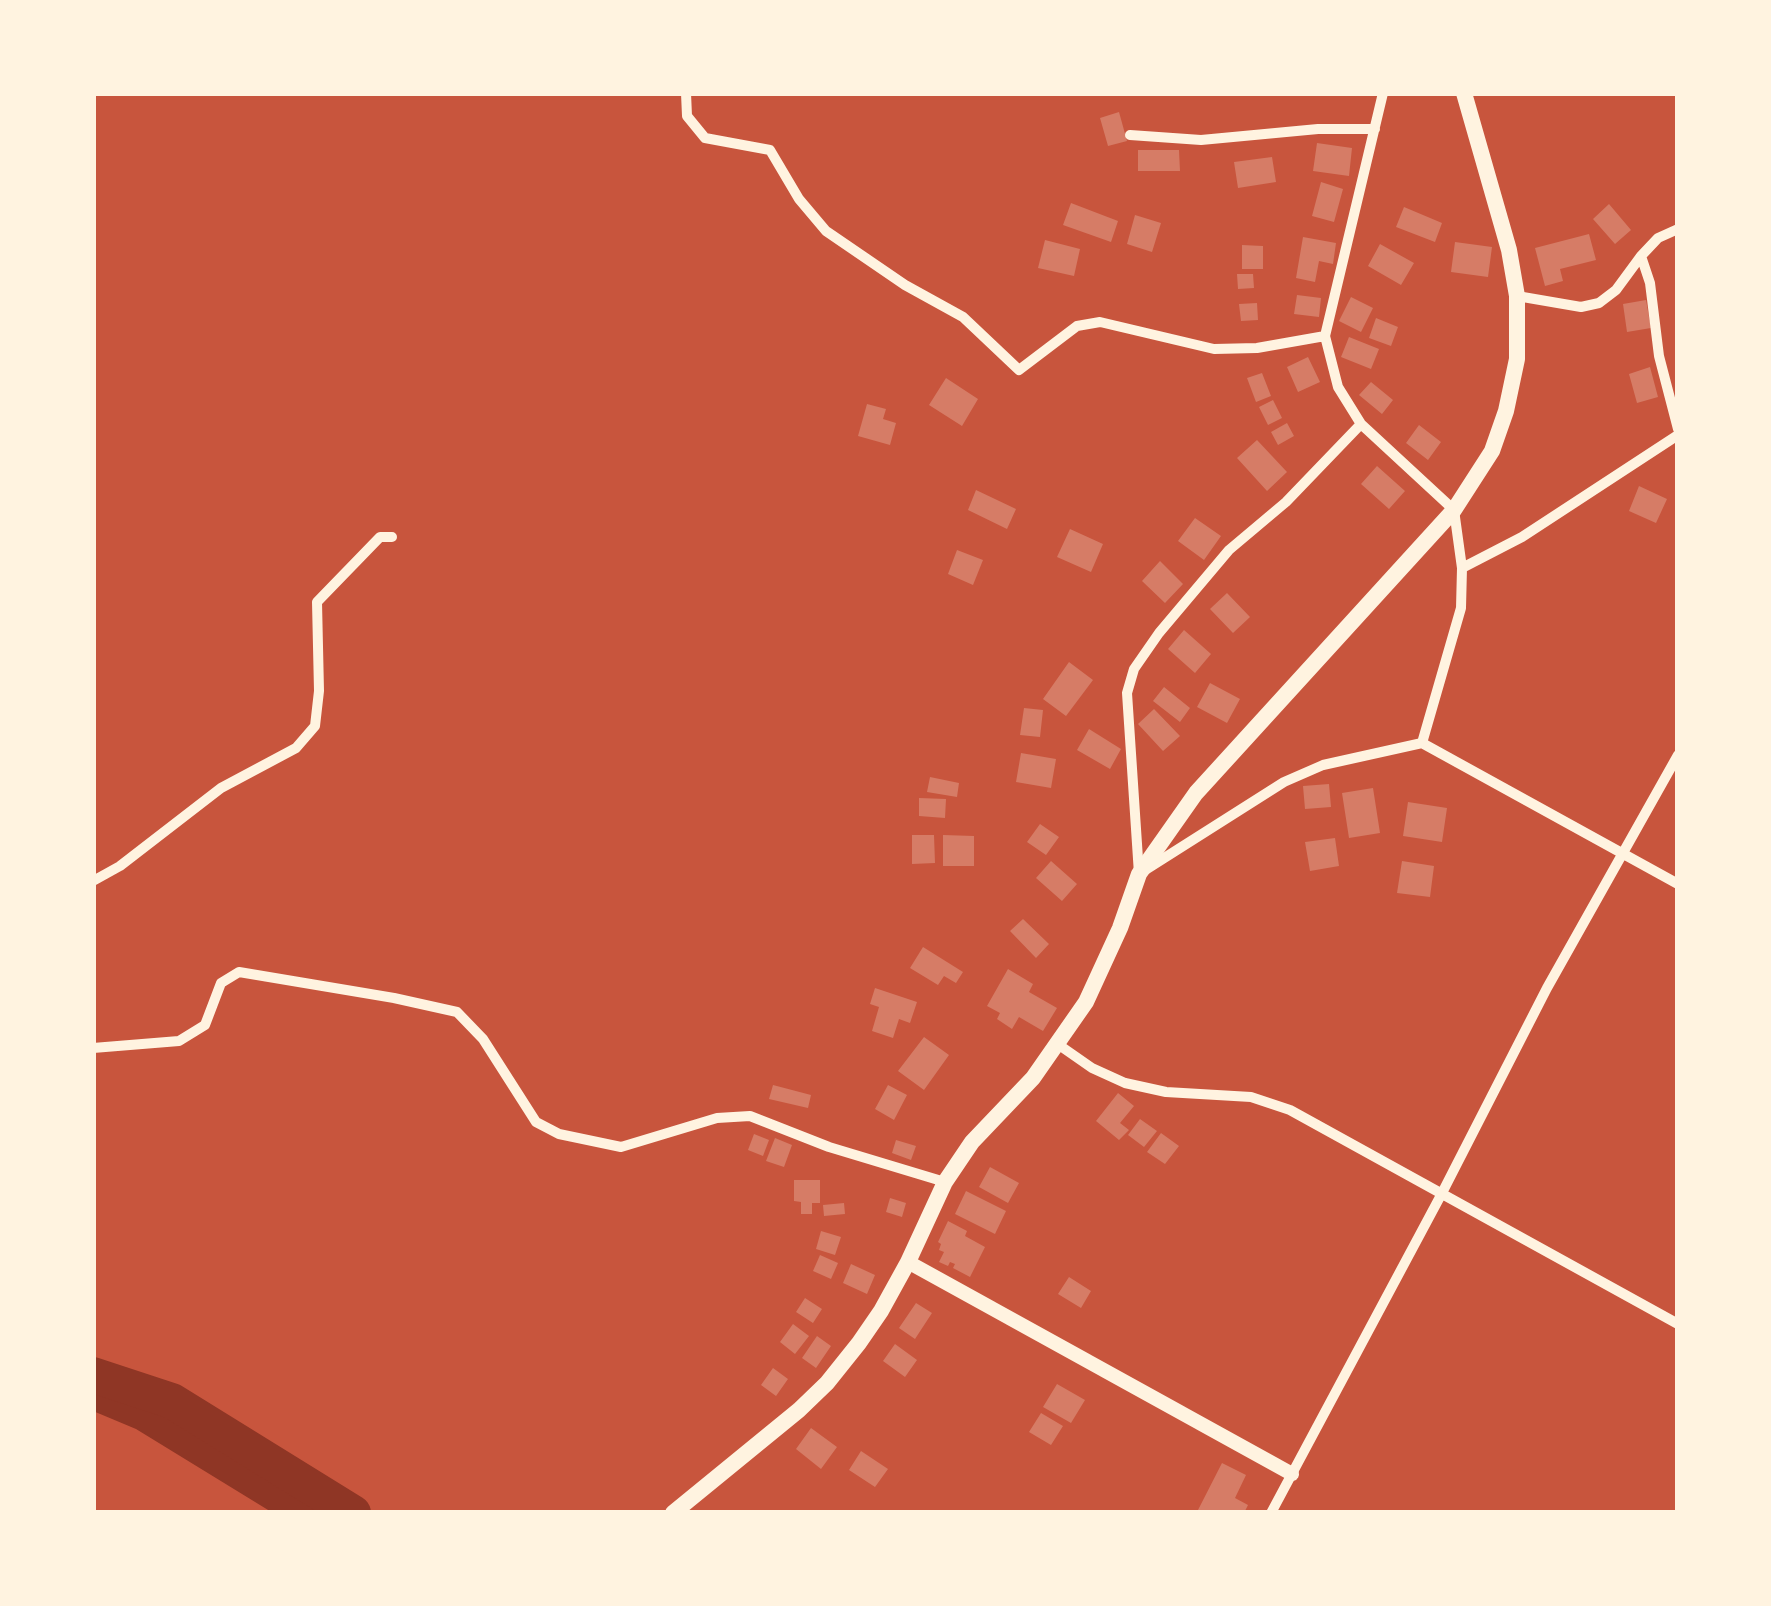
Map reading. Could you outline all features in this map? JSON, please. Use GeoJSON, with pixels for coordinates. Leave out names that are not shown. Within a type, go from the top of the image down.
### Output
{"type":"FeatureCollection","features":[{"type":"Feature","properties":{"kind":"main road"},"geometry":{"type":"LineString","coordinates":[[675,1512],[799,1410],[860,1343],[908,1262],[945,1182],[972,1142],[1033,1078],[1086,1002],[1139,874],[1196,793],[1454,510],[1492,451],[1517,359],[1517,296],[1509,250],[1464,93]]}},
{"type":"Feature","properties":{"kind":"street"},"geometry":{"type":"LineString","coordinates":[[686,93],[687,116],[705,138],[770,150],[799,199],[826,231],[904,285],[963,317],[1018,370],[1077,326],[1100,322],[1214,349],[1257,348],[1325,336]]}},
{"type":"Feature","properties":{"kind":"street"},"geometry":{"type":"LineString","coordinates":[[1383,93],[1325,336],[1338,387],[1361,424],[1454,510],[1462,568],[1460,608],[1423,743]]}},
{"type":"Feature","properties":{"kind":"street"},"geometry":{"type":"LineString","coordinates":[[1130,134],[1201,140],[1318,129],[1376,129]]}},
{"type":"Feature","properties":{"kind":"street"},"geometry":{"type":"LineString","coordinates":[[1517,296],[1581,307],[1599,303],[1616,290],[1658,238],[1678,229]]}},
{"type":"Feature","properties":{"kind":"street"},"geometry":{"type":"LineString","coordinates":[[1462,568],[1522,537],[1678,432],[1659,356],[1650,283],[1640,256]]}},
{"type":"Feature","properties":{"kind":"street"},"geometry":{"type":"LineString","coordinates":[[1361,424],[1286,502],[1229,550],[1134,669],[1127,693],[1139,874],[1284,782],[1323,765],[1423,743],[1678,884]]}},
{"type":"Feature","properties":{"kind":"street"},"geometry":{"type":"LineString","coordinates":[[93,880],[120,866],[221,788],[296,748],[315,726],[317,602],[380,537],[392,537]]}},
{"type":"Feature","properties":{"kind":"street"},"geometry":{"type":"LineString","coordinates":[[1271,1513],[1546,988],[1678,755]]}},
{"type":"Feature","properties":{"kind":"street"},"geometry":{"type":"LineString","coordinates":[[93,1048],[179,1041],[205,1025],[221,983],[238,972],[457,1012],[483,1039],[536,1122],[559,1134],[621,1147],[717,1118],[750,1116],[829,1147],[945,1182]]}},
{"type":"Feature","properties":{"kind":"street"},"geometry":{"type":"LineString","coordinates":[[1058,1045],[1125,1083],[1166,1092],[1251,1096],[1290,1110],[1678,1324]]}},
{"type":"Feature","properties":{"kind":"street"},"geometry":{"type":"LineString","coordinates":[[908,1262],[1292,1474]]}},
{"type":"Feature","properties":{"kind":"shaded area"},"geometry":{"type":"Polygon","coordinates":[[[93,1366],[136,1382],[354,1513],[273,1513],[136,1429],[93,1411],[93,1366]]]}},
{"type":"Feature","properties":{"kind":"building"},"geometry":{"type":"Polygon","coordinates":[[[1119,112],[1127,141],[1108,146],[1100,118],[1119,112]]]}},
{"type":"Feature","properties":{"kind":"building"},"geometry":{"type":"Polygon","coordinates":[[[1317,143],[1352,148],[1349,176],[1313,171],[1317,143]]]}},
{"type":"Feature","properties":{"kind":"building"},"geometry":{"type":"Polygon","coordinates":[[[1138,150],[1179,150],[1180,171],[1138,171],[1138,150]]]}},
{"type":"Feature","properties":{"kind":"building"},"geometry":{"type":"Polygon","coordinates":[[[1272,157],[1276,182],[1238,188],[1234,162],[1272,157]]]}},
{"type":"Feature","properties":{"kind":"building"},"geometry":{"type":"Polygon","coordinates":[[[1321,182],[1343,189],[1334,222],[1312,216],[1321,182]]]}},
{"type":"Feature","properties":{"kind":"building"},"geometry":{"type":"Polygon","coordinates":[[[1071,203],[1118,221],[1111,242],[1063,225],[1071,203]]]}},
{"type":"Feature","properties":{"kind":"building"},"geometry":{"type":"Polygon","coordinates":[[[1609,204],[1631,230],[1615,244],[1593,219],[1609,204]]]}},
{"type":"Feature","properties":{"kind":"building"},"geometry":{"type":"Polygon","coordinates":[[[1404,207],[1442,223],[1435,242],[1396,227],[1404,207]]]}},
{"type":"Feature","properties":{"kind":"building"},"geometry":{"type":"Polygon","coordinates":[[[1135,215],[1161,223],[1152,252],[1127,244],[1135,215]]]}},
{"type":"Feature","properties":{"kind":"building"},"geometry":{"type":"Polygon","coordinates":[[[1589,234],[1596,260],[1560,269],[1563,281],[1545,286],[1535,248],[1589,234]]]}},
{"type":"Feature","properties":{"kind":"building"},"geometry":{"type":"Polygon","coordinates":[[[1303,237],[1336,243],[1333,264],[1319,261],[1315,282],[1296,278],[1303,237]]]}},
{"type":"Feature","properties":{"kind":"building"},"geometry":{"type":"Polygon","coordinates":[[[1045,240],[1080,249],[1074,276],[1038,268],[1045,240]]]}},
{"type":"Feature","properties":{"kind":"building"},"geometry":{"type":"Polygon","coordinates":[[[1455,242],[1492,247],[1488,277],[1451,272],[1455,242]]]}},
{"type":"Feature","properties":{"kind":"building"},"geometry":{"type":"Polygon","coordinates":[[[1380,244],[1414,263],[1401,285],[1368,266],[1380,244]]]}},
{"type":"Feature","properties":{"kind":"building"},"geometry":{"type":"Polygon","coordinates":[[[1242,245],[1263,246],[1263,269],[1242,269],[1242,245]]]}},
{"type":"Feature","properties":{"kind":"building"},"geometry":{"type":"Polygon","coordinates":[[[1237,274],[1253,274],[1254,288],[1238,289],[1237,274]]]}},
{"type":"Feature","properties":{"kind":"building"},"geometry":{"type":"Polygon","coordinates":[[[1297,295],[1321,298],[1319,317],[1294,314],[1297,295]]]}},
{"type":"Feature","properties":{"kind":"building"},"geometry":{"type":"Polygon","coordinates":[[[1351,297],[1373,308],[1361,332],[1339,321],[1351,297]]]}},
{"type":"Feature","properties":{"kind":"building"},"geometry":{"type":"Polygon","coordinates":[[[1646,300],[1651,328],[1627,332],[1623,304],[1646,300]]]}},
{"type":"Feature","properties":{"kind":"building"},"geometry":{"type":"Polygon","coordinates":[[[1257,303],[1258,320],[1241,321],[1239,304],[1257,303]]]}},
{"type":"Feature","properties":{"kind":"building"},"geometry":{"type":"Polygon","coordinates":[[[1376,318],[1398,327],[1391,346],[1369,338],[1376,318]]]}},
{"type":"Feature","properties":{"kind":"building"},"geometry":{"type":"Polygon","coordinates":[[[1349,337],[1379,349],[1371,369],[1341,357],[1349,337]]]}},
{"type":"Feature","properties":{"kind":"building"},"geometry":{"type":"Polygon","coordinates":[[[1308,357],[1320,382],[1298,392],[1287,367],[1308,357]]]}},
{"type":"Feature","properties":{"kind":"building"},"geometry":{"type":"Polygon","coordinates":[[[1650,367],[1658,397],[1637,403],[1629,374],[1650,367]]]}},
{"type":"Feature","properties":{"kind":"building"},"geometry":{"type":"Polygon","coordinates":[[[1262,373],[1271,396],[1256,402],[1247,378],[1262,373]]]}},
{"type":"Feature","properties":{"kind":"building"},"geometry":{"type":"Polygon","coordinates":[[[946,378],[978,399],[962,426],[929,405],[946,378]]]}},
{"type":"Feature","properties":{"kind":"building"},"geometry":{"type":"Polygon","coordinates":[[[1371,382],[1393,400],[1382,414],[1359,395],[1371,382]]]}},
{"type":"Feature","properties":{"kind":"building"},"geometry":{"type":"Polygon","coordinates":[[[1273,400],[1282,418],[1268,425],[1259,407],[1273,400]]]}},
{"type":"Feature","properties":{"kind":"building"},"geometry":{"type":"Polygon","coordinates":[[[867,404],[886,409],[883,419],[896,423],[890,445],[858,436],[867,404]]]}},
{"type":"Feature","properties":{"kind":"building"},"geometry":{"type":"Polygon","coordinates":[[[1287,423],[1294,436],[1278,445],[1271,432],[1287,423]]]}},
{"type":"Feature","properties":{"kind":"building"},"geometry":{"type":"Polygon","coordinates":[[[1419,425],[1441,442],[1428,460],[1406,443],[1419,425]]]}},
{"type":"Feature","properties":{"kind":"building"},"geometry":{"type":"Polygon","coordinates":[[[1257,440],[1287,472],[1267,491],[1237,458],[1257,440]]]}},
{"type":"Feature","properties":{"kind":"building"},"geometry":{"type":"Polygon","coordinates":[[[1377,466],[1405,491],[1389,509],[1361,484],[1377,466]]]}},
{"type":"Feature","properties":{"kind":"building"},"geometry":{"type":"Polygon","coordinates":[[[1639,486],[1667,499],[1656,523],[1629,511],[1639,486]]]}},
{"type":"Feature","properties":{"kind":"building"},"geometry":{"type":"Polygon","coordinates":[[[976,490],[1016,509],[1007,529],[968,510],[976,490]]]}},
{"type":"Feature","properties":{"kind":"building"},"geometry":{"type":"Polygon","coordinates":[[[1195,518],[1221,536],[1204,560],[1178,541],[1195,518]]]}},
{"type":"Feature","properties":{"kind":"building"},"geometry":{"type":"Polygon","coordinates":[[[1070,529],[1103,544],[1091,572],[1057,557],[1070,529]]]}},
{"type":"Feature","properties":{"kind":"building"},"geometry":{"type":"Polygon","coordinates":[[[957,550],[983,560],[973,585],[948,574],[957,550]]]}},
{"type":"Feature","properties":{"kind":"building"},"geometry":{"type":"Polygon","coordinates":[[[1160,561],[1183,584],[1165,603],[1142,581],[1160,561]]]}},
{"type":"Feature","properties":{"kind":"building"},"geometry":{"type":"Polygon","coordinates":[[[1227,593],[1250,617],[1233,633],[1210,609],[1227,593]]]}},
{"type":"Feature","properties":{"kind":"building"},"geometry":{"type":"Polygon","coordinates":[[[1184,630],[1211,654],[1195,673],[1168,649],[1184,630]]]}},
{"type":"Feature","properties":{"kind":"building"},"geometry":{"type":"Polygon","coordinates":[[[1069,662],[1093,680],[1066,716],[1043,699],[1069,662]]]}},
{"type":"Feature","properties":{"kind":"building"},"geometry":{"type":"Polygon","coordinates":[[[1210,683],[1240,699],[1227,723],[1197,707],[1210,683]]]}},
{"type":"Feature","properties":{"kind":"building"},"geometry":{"type":"Polygon","coordinates":[[[1164,687],[1190,708],[1180,722],[1153,701],[1164,687]]]}},
{"type":"Feature","properties":{"kind":"building"},"geometry":{"type":"Polygon","coordinates":[[[1024,708],[1043,710],[1040,737],[1020,735],[1024,708]]]}},
{"type":"Feature","properties":{"kind":"building"},"geometry":{"type":"Polygon","coordinates":[[[1154,709],[1180,736],[1163,751],[1138,724],[1154,709]]]}},
{"type":"Feature","properties":{"kind":"building"},"geometry":{"type":"Polygon","coordinates":[[[1089,729],[1121,749],[1110,769],[1077,750],[1089,729]]]}},
{"type":"Feature","properties":{"kind":"building"},"geometry":{"type":"Polygon","coordinates":[[[1021,753],[1056,759],[1051,788],[1016,782],[1021,753]]]}},
{"type":"Feature","properties":{"kind":"building"},"geometry":{"type":"Polygon","coordinates":[[[930,777],[959,783],[957,797],[927,792],[930,777]]]}},
{"type":"Feature","properties":{"kind":"building"},"geometry":{"type":"Polygon","coordinates":[[[1329,784],[1331,807],[1305,809],[1303,786],[1329,784]]]}},
{"type":"Feature","properties":{"kind":"building"},"geometry":{"type":"Polygon","coordinates":[[[1373,788],[1380,833],[1349,838],[1342,793],[1373,788]]]}},
{"type":"Feature","properties":{"kind":"building"},"geometry":{"type":"Polygon","coordinates":[[[919,798],[946,799],[945,818],[919,816],[919,798]]]}},
{"type":"Feature","properties":{"kind":"building"},"geometry":{"type":"Polygon","coordinates":[[[1408,802],[1447,808],[1442,842],[1403,836],[1408,802]]]}},
{"type":"Feature","properties":{"kind":"building"},"geometry":{"type":"Polygon","coordinates":[[[1040,824],[1059,837],[1046,855],[1027,842],[1040,824]]]}},
{"type":"Feature","properties":{"kind":"building"},"geometry":{"type":"Polygon","coordinates":[[[912,835],[934,835],[935,863],[912,864],[912,835]]]}},
{"type":"Feature","properties":{"kind":"building"},"geometry":{"type":"Polygon","coordinates":[[[943,835],[974,836],[974,866],[943,866],[943,835]]]}},
{"type":"Feature","properties":{"kind":"building"},"geometry":{"type":"Polygon","coordinates":[[[1335,838],[1339,866],[1310,871],[1305,842],[1335,838]]]}},
{"type":"Feature","properties":{"kind":"building"},"geometry":{"type":"Polygon","coordinates":[[[1051,861],[1077,884],[1062,901],[1036,878],[1051,861]]]}},
{"type":"Feature","properties":{"kind":"building"},"geometry":{"type":"Polygon","coordinates":[[[1402,861],[1434,866],[1430,897],[1397,893],[1402,861]]]}},
{"type":"Feature","properties":{"kind":"building"},"geometry":{"type":"Polygon","coordinates":[[[1023,919],[1049,944],[1036,958],[1010,931],[1023,919]]]}},
{"type":"Feature","properties":{"kind":"building"},"geometry":{"type":"Polygon","coordinates":[[[923,947],[963,972],[956,983],[944,976],[938,985],[910,968],[923,947]]]}},
{"type":"Feature","properties":{"kind":"building"},"geometry":{"type":"Polygon","coordinates":[[[1008,969],[1033,984],[1029,992],[1057,1008],[1043,1031],[1019,1017],[1012,1029],[997,1019],[1000,1013],[987,1006],[1008,969]]]}},
{"type":"Feature","properties":{"kind":"building"},"geometry":{"type":"Polygon","coordinates":[[[875,988],[917,1002],[910,1023],[899,1019],[893,1038],[872,1031],[879,1007],[870,1004],[875,988]]]}},
{"type":"Feature","properties":{"kind":"building"},"geometry":{"type":"Polygon","coordinates":[[[924,1037],[949,1055],[924,1090],[898,1071],[924,1037]]]}},
{"type":"Feature","properties":{"kind":"building"},"geometry":{"type":"Polygon","coordinates":[[[773,1085],[811,1095],[808,1108],[769,1099],[773,1085]]]}},
{"type":"Feature","properties":{"kind":"building"},"geometry":{"type":"Polygon","coordinates":[[[888,1085],[907,1095],[894,1120],[875,1109],[888,1085]]]}},
{"type":"Feature","properties":{"kind":"building"},"geometry":{"type":"Polygon","coordinates":[[[1118,1093],[1134,1106],[1120,1123],[1129,1130],[1119,1140],[1096,1121],[1118,1093]]]}},
{"type":"Feature","properties":{"kind":"building"},"geometry":{"type":"Polygon","coordinates":[[[1140,1119],[1157,1131],[1144,1147],[1128,1135],[1140,1119]]]}},
{"type":"Feature","properties":{"kind":"building"},"geometry":{"type":"Polygon","coordinates":[[[1161,1133],[1179,1146],[1165,1164],[1147,1152],[1161,1133]]]}},
{"type":"Feature","properties":{"kind":"building"},"geometry":{"type":"Polygon","coordinates":[[[754,1134],[769,1140],[763,1156],[748,1150],[754,1134]]]}},
{"type":"Feature","properties":{"kind":"building"},"geometry":{"type":"Polygon","coordinates":[[[775,1138],[792,1145],[784,1167],[766,1161],[775,1138]]]}},
{"type":"Feature","properties":{"kind":"building"},"geometry":{"type":"Polygon","coordinates":[[[896,1140],[916,1146],[911,1160],[892,1153],[896,1140]]]}},
{"type":"Feature","properties":{"kind":"building"},"geometry":{"type":"Polygon","coordinates":[[[990,1167],[1019,1183],[1008,1203],[979,1187],[990,1167]]]}},
{"type":"Feature","properties":{"kind":"building"},"geometry":{"type":"Polygon","coordinates":[[[794,1180],[820,1180],[820,1203],[812,1203],[812,1214],[801,1214],[801,1202],[794,1201],[794,1180]]]}},
{"type":"Feature","properties":{"kind":"building"},"geometry":{"type":"Polygon","coordinates":[[[966,1191],[1006,1211],[995,1234],[955,1214],[966,1191]]]}},
{"type":"Feature","properties":{"kind":"building"},"geometry":{"type":"Polygon","coordinates":[[[890,1198],[906,1203],[902,1217],[886,1212],[890,1198]]]}},
{"type":"Feature","properties":{"kind":"building"},"geometry":{"type":"Polygon","coordinates":[[[844,1203],[845,1214],[824,1216],[823,1205],[844,1203]]]}},
{"type":"Feature","properties":{"kind":"building"},"geometry":{"type":"Polygon","coordinates":[[[948,1221],[985,1247],[970,1277],[953,1268],[955,1264],[939,1262],[944,1252],[938,1242],[948,1221]]]}},
{"type":"Feature","properties":{"kind":"building"},"geometry":{"type":"Polygon","coordinates":[[[821,1231],[841,1237],[835,1255],[816,1249],[821,1231]]]}},
{"type":"Feature","properties":{"kind":"building"},"geometry":{"type":"Polygon","coordinates":[[[820,1255],[838,1263],[831,1279],[813,1271],[820,1255]]]}},
{"type":"Feature","properties":{"kind":"building"},"geometry":{"type":"Polygon","coordinates":[[[851,1264],[875,1275],[867,1294],[843,1283],[851,1264]]]}},
{"type":"Feature","properties":{"kind":"building"},"geometry":{"type":"Polygon","coordinates":[[[1069,1277],[1091,1291],[1081,1308],[1058,1294],[1069,1277]]]}},
{"type":"Feature","properties":{"kind":"building"},"geometry":{"type":"Polygon","coordinates":[[[805,1298],[822,1309],[813,1323],[796,1312],[805,1298]]]}},
{"type":"Feature","properties":{"kind":"building"},"geometry":{"type":"Polygon","coordinates":[[[916,1303],[932,1313],[915,1339],[899,1328],[916,1303]]]}},
{"type":"Feature","properties":{"kind":"building"},"geometry":{"type":"Polygon","coordinates":[[[793,1324],[809,1336],[795,1354],[780,1342],[793,1324]]]}},
{"type":"Feature","properties":{"kind":"building"},"geometry":{"type":"Polygon","coordinates":[[[817,1336],[831,1346],[816,1368],[802,1358],[817,1336]]]}},
{"type":"Feature","properties":{"kind":"building"},"geometry":{"type":"Polygon","coordinates":[[[895,1344],[917,1360],[905,1377],[883,1361],[895,1344]]]}},
{"type":"Feature","properties":{"kind":"building"},"geometry":{"type":"Polygon","coordinates":[[[773,1368],[788,1379],[776,1396],[761,1385],[773,1368]]]}},
{"type":"Feature","properties":{"kind":"building"},"geometry":{"type":"Polygon","coordinates":[[[1057,1384],[1085,1400],[1071,1423],[1043,1407],[1057,1384]]]}},
{"type":"Feature","properties":{"kind":"building"},"geometry":{"type":"Polygon","coordinates":[[[1041,1413],[1063,1426],[1051,1445],[1029,1432],[1041,1413]]]}},
{"type":"Feature","properties":{"kind":"building"},"geometry":{"type":"Polygon","coordinates":[[[811,1428],[837,1447],[821,1469],[796,1449],[811,1428]]]}},
{"type":"Feature","properties":{"kind":"building"},"geometry":{"type":"Polygon","coordinates":[[[861,1451],[888,1469],[875,1487],[849,1470],[861,1451]]]}},
{"type":"Feature","properties":{"kind":"building"},"geometry":{"type":"Polygon","coordinates":[[[1222,1463],[1246,1475],[1235,1498],[1248,1505],[1244,1513],[1198,1510],[1222,1463]]]}},
{"type":"Feature","properties":{"kind":"waterway"},"geometry":{"type":"LineString","coordinates":[[93,1375],[172,1401],[353,1513]]}}]}
